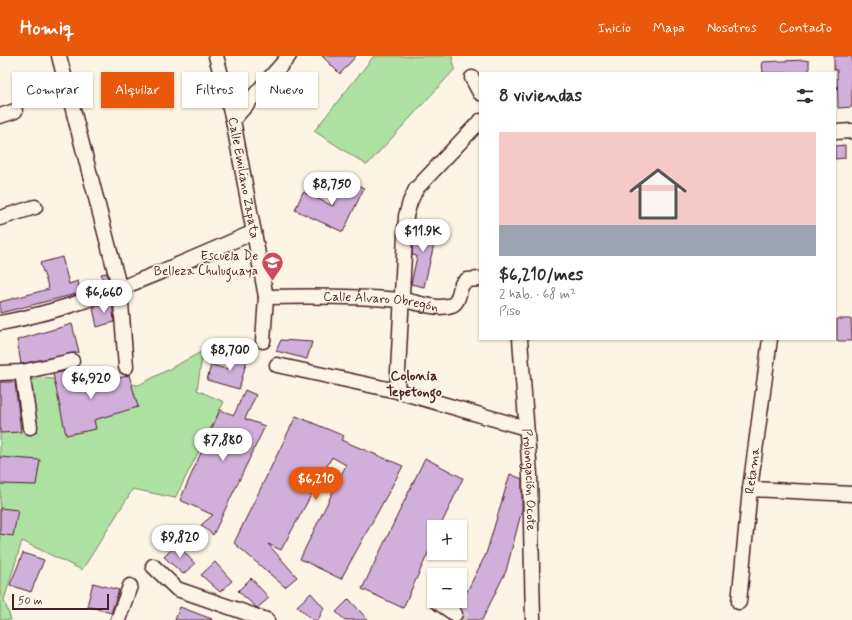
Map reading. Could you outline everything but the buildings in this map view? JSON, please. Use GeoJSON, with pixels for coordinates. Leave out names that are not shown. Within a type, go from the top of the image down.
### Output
{"type":"FeatureCollection","features":[{"type":"Feature","properties":{"kind":"street"},"geometry":{"type":"LineString","coordinates":[[59,56],[120,290],[126,367]]}},
{"type":"Feature","properties":{"kind":"street"},"geometry":{"type":"LineString","coordinates":[[216,56],[232,120]]}},
{"type":"Feature","properties":{"kind":"street","name":"Calle Emiliano Zapata"},"geometry":{"type":"LineString","coordinates":[[263,341],[266,297],[232,120],[289,56]]}},
{"type":"Feature","properties":{"kind":"street"},"geometry":{"type":"LineString","coordinates":[[472,78],[479,91]]}},
{"type":"Feature","properties":{"kind":"street"},"geometry":{"type":"LineString","coordinates":[[0,116],[15,111]]}},
{"type":"Feature","properties":{"kind":"street"},"geometry":{"type":"LineString","coordinates":[[397,391],[403,300],[406,216],[410,202],[421,183],[479,122]]}},
{"type":"Feature","properties":{"kind":"street"},"geometry":{"type":"LineString","coordinates":[[836,132],[852,131]]}},
{"type":"Feature","properties":{"kind":"street"},"geometry":{"type":"LineString","coordinates":[[0,218],[35,207]]}},
{"type":"Feature","properties":{"kind":"street"},"geometry":{"type":"LineString","coordinates":[[0,323],[39,316],[120,290],[254,232]]}},
{"type":"Feature","properties":{"kind":"street","name":"Calle Álvaro Obregón"},"geometry":{"type":"LineString","coordinates":[[266,297],[325,295],[403,300],[436,306],[454,304],[458,299],[462,284],[467,280],[479,279]]}},
{"type":"Feature","properties":{"kind":"street","name":"Prolongación Ocote"},"geometry":{"type":"LineString","coordinates":[[520,340],[530,476],[534,620]]}},
{"type":"Feature","properties":{"kind":"street","name":"Retama"},"geometry":{"type":"LineString","coordinates":[[739,602],[750,489],[770,340]]}},
{"type":"Feature","properties":{"kind":"street"},"geometry":{"type":"LineString","coordinates":[[0,373],[22,372],[72,361]]}},
{"type":"Feature","properties":{"kind":"street"},"geometry":{"type":"LineString","coordinates":[[277,365],[397,391],[526,428]]}},
{"type":"Feature","properties":{"kind":"street"},"geometry":{"type":"LineString","coordinates":[[22,372],[30,427]]}},
{"type":"Feature","properties":{"kind":"street"},"geometry":{"type":"LineString","coordinates":[[750,489],[852,494]]}},
{"type":"Feature","properties":{"kind":"street"},"geometry":{"type":"LineString","coordinates":[[153,566],[176,589],[267,620]]}},
{"type":"Feature","properties":{"kind":"street"},"geometry":{"type":"LineString","coordinates":[[118,620],[130,586]]}},
{"type":"Feature","properties":{"kind":"street"},"geometry":{"type":"LineString","coordinates":[[446,608],[455,614]]}},
{"type":"Feature","properties":{"kind":"green space"},"geometry":{"type":"Polygon","coordinates":[[[374,56],[452,56],[455,69],[367,165],[314,131],[374,56]]]}},
{"type":"Feature","properties":{"kind":"green space"},"geometry":{"type":"Polygon","coordinates":[[[203,351],[197,390],[224,402],[175,498],[133,489],[82,570],[22,541],[4,600],[11,620],[0,620],[0,387],[40,378],[139,385],[203,351]]]}},
{"type":"Feature","properties":{"kind":"tunnel"},"geometry":{"type":"LineString","coordinates":[[455,614],[466,620]]}},
{"type":"Feature","properties":{"kind":"place","name":"Escuela De Belleza Chuluguaya"},"geometry":{"type":"Point","coordinates":[273,282]}},
{"type":"Feature","properties":{"kind":"district","name":"Colonia Tepetongo"},"geometry":{"type":"Point","coordinates":[414,384]}}]}
